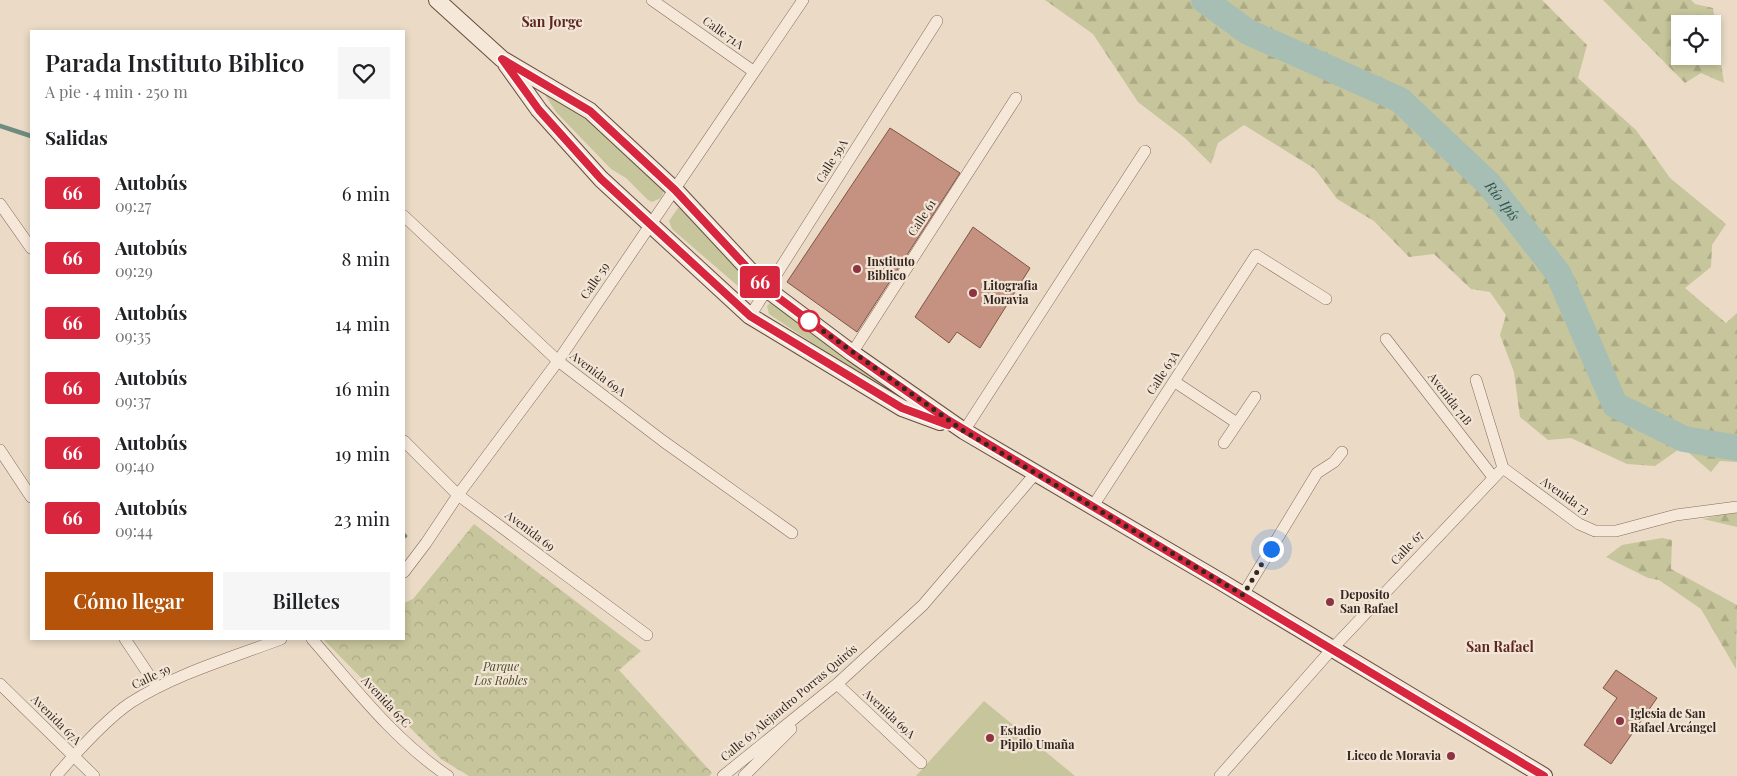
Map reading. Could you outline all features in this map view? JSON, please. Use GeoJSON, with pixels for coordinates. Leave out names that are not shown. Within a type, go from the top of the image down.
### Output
{"type":"FeatureCollection","features":[{"type":"Feature","properties":{"kind":"street"},"geometry":{"type":"LineString","coordinates":[[437,0],[502,59],[590,111],[675,190],[768,290],[852,353],[964,431],[1243,595],[1544,776]]}},
{"type":"Feature","properties":{"kind":"street","name":"Calle 71A"},"geometry":{"type":"LineString","coordinates":[[652,0],[753,72]]}},
{"type":"Feature","properties":{"kind":"street","name":"Calle 59"},"geometry":{"type":"LineString","coordinates":[[405,571],[426,544],[458,495],[558,361],[803,0]]}},
{"type":"Feature","properties":{"kind":"street","name":"Calle 59A"},"geometry":{"type":"LineString","coordinates":[[750,316],[937,21]]}},
{"type":"Feature","properties":{"kind":"street"},"geometry":{"type":"LineString","coordinates":[[502,59],[539,110],[601,179],[750,316],[902,408],[964,431]]}},
{"type":"Feature","properties":{"kind":"street","name":"Calle 61"},"geometry":{"type":"LineString","coordinates":[[852,353],[1016,98]]}},
{"type":"Feature","properties":{"kind":"street"},"geometry":{"type":"LineString","coordinates":[[964,431],[1145,151]]}},
{"type":"Feature","properties":{"kind":"street"},"geometry":{"type":"LineString","coordinates":[[0,204],[30,247]]}},
{"type":"Feature","properties":{"kind":"street","name":"Avenida 69A"},"geometry":{"type":"LineString","coordinates":[[405,217],[558,361],[663,441],[792,533]]}},
{"type":"Feature","properties":{"kind":"street","name":"Calle 63A"},"geometry":{"type":"LineString","coordinates":[[1093,506],[1256,255],[1326,299]]}},
{"type":"Feature","properties":{"kind":"street","name":"Avenida 71B"},"geometry":{"type":"LineString","coordinates":[[1386,339],[1493,477]]}},
{"type":"Feature","properties":{"kind":"street"},"geometry":{"type":"LineString","coordinates":[[1476,380],[1503,468]]}},
{"type":"Feature","properties":{"kind":"street"},"geometry":{"type":"LineString","coordinates":[[1175,382],[1237,423]]}},
{"type":"Feature","properties":{"kind":"street"},"geometry":{"type":"LineString","coordinates":[[1224,443],[1255,397]]}},
{"type":"Feature","properties":{"kind":"street","name":"Avenida 69"},"geometry":{"type":"LineString","coordinates":[[405,442],[458,495],[647,635]]}},
{"type":"Feature","properties":{"kind":"street"},"geometry":{"type":"LineString","coordinates":[[0,450],[30,495]]}},
{"type":"Feature","properties":{"kind":"street"},"geometry":{"type":"LineString","coordinates":[[1243,595],[1317,473],[1334,462],[1342,452]]}},
{"type":"Feature","properties":{"kind":"street","name":"Calle 67"},"geometry":{"type":"LineString","coordinates":[[1220,776],[1332,649],[1503,468]]}},
{"type":"Feature","properties":{"kind":"street","name":"Avenida 73"},"geometry":{"type":"LineString","coordinates":[[1503,468],[1579,524],[1595,531],[1616,531],[1676,515],[1737,507]]}},
{"type":"Feature","properties":{"kind":"street","name":"Calle 63 Alejandro Porras Quirós"},"geometry":{"type":"LineString","coordinates":[[723,776],[837,684],[923,605],[1035,474]]}},
{"type":"Feature","properties":{"kind":"street"},"geometry":{"type":"LineString","coordinates":[[126,640],[157,687]]}},
{"type":"Feature","properties":{"kind":"street","name":"Calle 59"},"geometry":{"type":"LineString","coordinates":[[56,776],[73,756],[128,704],[157,687],[278,640]]}},
{"type":"Feature","properties":{"kind":"street","name":"Avenida 67C"},"geometry":{"type":"LineString","coordinates":[[313,640],[384,722],[431,765],[448,776]]}},
{"type":"Feature","properties":{"kind":"street","name":"Avenida 67A"},"geometry":{"type":"LineString","coordinates":[[0,684],[94,776]]}},
{"type":"Feature","properties":{"kind":"street"},"geometry":{"type":"LineString","coordinates":[[744,776],[837,684]]}},
{"type":"Feature","properties":{"kind":"street","name":"Avenida 69A"},"geometry":{"type":"LineString","coordinates":[[837,684],[921,763]]}},
{"type":"Feature","properties":{"kind":"green space"},"geometry":{"type":"Polygon","coordinates":[[[1045,0],[1542,0],[1587,45],[1578,78],[1636,130],[1670,178],[1726,224],[1712,245],[1711,267],[1685,288],[1726,323],[1737,313],[1737,462],[1720,461],[1711,472],[1682,447],[1655,466],[1627,464],[1571,438],[1548,440],[1520,417],[1514,372],[1500,335],[1506,315],[1490,292],[1471,289],[1434,254],[1409,257],[1374,221],[1337,199],[1315,169],[1244,125],[1218,143],[1211,164],[1185,138],[1138,102],[1093,34],[1045,0]]]}},
{"type":"Feature","properties":{"kind":"green space"},"geometry":{"type":"Polygon","coordinates":[[[1603,0],[1691,0],[1695,4],[1713,8],[1714,15],[1671,15],[1671,65],[1721,65],[1721,63],[1724,83],[1701,73],[1685,83],[1603,0]]]}},
{"type":"Feature","properties":{"kind":"green space"},"geometry":{"type":"Polygon","coordinates":[[[542,90],[567,100],[659,183],[664,191],[661,198],[652,202],[648,200],[626,178],[611,169],[556,112],[542,90]]]}},
{"type":"Feature","properties":{"kind":"green space"},"geometry":{"type":"Polygon","coordinates":[[[678,208],[683,208],[764,292],[754,300],[672,229],[669,221],[678,208]]]}},
{"type":"Feature","properties":{"kind":"green space"},"geometry":{"type":"Polygon","coordinates":[[[773,300],[887,387],[881,389],[769,314],[767,306],[773,300]]]}},
{"type":"Feature","properties":{"kind":"green space"},"geometry":{"type":"Polygon","coordinates":[[[1737,511],[1737,527],[1703,519],[1737,511]]]}},
{"type":"Feature","properties":{"kind":"green space","name":"Parque Los Robles"},"geometry":{"type":"Polygon","coordinates":[[[474,524],[641,651],[619,670],[712,773],[709,776],[469,776],[441,759],[324,640],[405,640],[405,603],[413,599],[474,524]]]}},
{"type":"Feature","properties":{"kind":"green space"},"geometry":{"type":"Polygon","coordinates":[[[1662,538],[1672,540],[1671,569],[1737,605],[1736,669],[1701,609],[1659,580],[1648,578],[1606,557],[1622,545],[1662,538]]]}},
{"type":"Feature","properties":{"kind":"green space","name":"Estadio Pipilo Umaña"},"geometry":{"type":"Polygon","coordinates":[[[984,701],[1075,776],[916,776],[984,701]]]}},
{"type":"Feature","properties":{"kind":"building","name":"Instituto Biblico"},"geometry":{"type":"Polygon","coordinates":[[[890,128],[960,173],[857,332],[787,282],[890,128]]]}},
{"type":"Feature","properties":{"kind":"building","name":"Litografia Moravia"},"geometry":{"type":"Polygon","coordinates":[[[973,227],[1030,268],[980,348],[957,332],[949,343],[915,317],[973,227]]]}},
{"type":"Feature","properties":{"kind":"building","name":"Iglesia de San Rafael Arcángel"},"geometry":{"type":"Polygon","coordinates":[[[1616,670],[1657,698],[1611,764],[1584,745],[1617,698],[1603,688],[1616,670]]]}},
{"type":"Feature","properties":{"kind":"waterway","name":"Río Ipís"},"geometry":{"type":"LineString","coordinates":[[1204,0],[1248,32],[1400,100],[1489,184],[1558,273],[1615,405],[1684,439],[1737,448]]}},
{"type":"Feature","properties":{"kind":"waterway"},"geometry":{"type":"LineString","coordinates":[[0,126],[30,136]]}},
{"type":"Feature","properties":{"kind":"bus line","name":"66"},"geometry":{"type":"LineString","coordinates":[[948,425],[902,408],[822,362],[750,316],[601,179],[539,110],[502,59],[590,111],[675,190],[768,290],[852,353],[948,420],[1035,474],[1223,582],[1544,776]]}},
{"type":"Feature","properties":{"kind":"place","name":"Instituto Biblico"},"geometry":{"type":"Point","coordinates":[857,269]}},
{"type":"Feature","properties":{"kind":"place","name":"Litografia Moravia"},"geometry":{"type":"Point","coordinates":[973,293]}},
{"type":"Feature","properties":{"kind":"place","name":"Deposito San Rafael"},"geometry":{"type":"Point","coordinates":[1330,602]}},
{"type":"Feature","properties":{"kind":"place","name":"Iglesia de San Rafael Arcángel"},"geometry":{"type":"Point","coordinates":[1620,721]}},
{"type":"Feature","properties":{"kind":"place","name":"Estadio Pipilo Umaña"},"geometry":{"type":"Point","coordinates":[990,738]}},
{"type":"Feature","properties":{"kind":"place","name":"Liceo de Moravia"},"geometry":{"type":"Point","coordinates":[1451,756]}},
{"type":"Feature","properties":{"kind":"district","name":"San Jorge"},"geometry":{"type":"Point","coordinates":[552,22]}},
{"type":"Feature","properties":{"kind":"district","name":"San Rafael"},"geometry":{"type":"Point","coordinates":[1500,647]}},
{"type":"Feature","properties":{"kind":"route"},"geometry":{"type":"LineString","coordinates":[[809,321],[964,431],[1243,595],[1271,549]]}}]}
